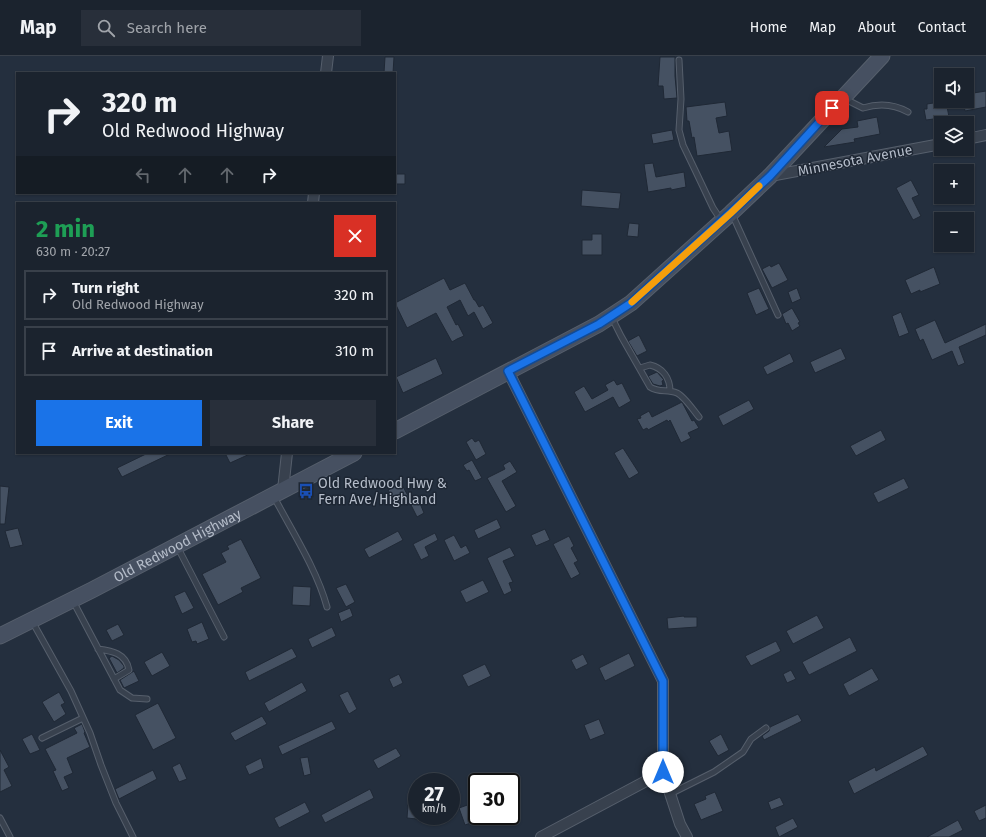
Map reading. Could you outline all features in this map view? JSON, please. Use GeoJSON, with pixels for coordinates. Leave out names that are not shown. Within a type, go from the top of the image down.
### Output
{"type":"FeatureCollection","features":[{"type":"Feature","properties":{"kind":"main road"},"geometry":{"type":"LineString","coordinates":[[396,430],[611,317],[636,299],[770,176],[882,56]]}},
{"type":"Feature","properties":{"kind":"main road","name":"Old Redwood Highway"},"geometry":{"type":"LineString","coordinates":[[0,636],[73,600],[352,454]]}},
{"type":"Feature","properties":{"kind":"street"},"geometry":{"type":"LineString","coordinates":[[326,72],[328,56]]}},
{"type":"Feature","properties":{"kind":"street"},"geometry":{"type":"LineString","coordinates":[[974,138],[986,135]]}},
{"type":"Feature","properties":{"kind":"street","name":"Minnesota Avenue"},"geometry":{"type":"LineString","coordinates":[[770,176],[934,145]]}},
{"type":"Feature","properties":{"kind":"street"},"geometry":{"type":"LineString","coordinates":[[508,371],[663,681],[663,772],[680,824],[687,837]]}},
{"type":"Feature","properties":{"kind":"street"},"geometry":{"type":"LineString","coordinates":[[278,493],[287,454]]}},
{"type":"Feature","properties":{"kind":"street"},"geometry":{"type":"LineString","coordinates":[[541,837],[663,772]]}},
{"type":"Feature","properties":{"kind":"lane"},"geometry":{"type":"LineString","coordinates":[[679,60],[681,99],[679,130],[683,145],[713,208],[727,217],[778,315]]}},
{"type":"Feature","properties":{"kind":"lane"},"geometry":{"type":"LineString","coordinates":[[843,97],[863,108],[890,105],[899,107],[908,112]]}},
{"type":"Feature","properties":{"kind":"lane"},"geometry":{"type":"LineString","coordinates":[[611,317],[650,387],[656,391],[670,391],[679,393],[699,417]]}},
{"type":"Feature","properties":{"kind":"lane"},"geometry":{"type":"LineString","coordinates":[[640,368],[650,365],[663,371],[668,380],[670,391]]}},
{"type":"Feature","properties":{"kind":"lane"},"geometry":{"type":"LineString","coordinates":[[278,493],[323,594],[327,607]]}},
{"type":"Feature","properties":{"kind":"lane"},"geometry":{"type":"LineString","coordinates":[[177,545],[224,637]]}},
{"type":"Feature","properties":{"kind":"lane"},"geometry":{"type":"LineString","coordinates":[[73,600],[120,690],[132,698],[147,700]]}},
{"type":"Feature","properties":{"kind":"lane"},"geometry":{"type":"LineString","coordinates":[[32,620],[71,691],[90,733],[113,796],[133,837]]}},
{"type":"Feature","properties":{"kind":"lane"},"geometry":{"type":"LineString","coordinates":[[98,649],[118,653],[122,656],[128,667],[127,672],[114,679]]}},
{"type":"Feature","properties":{"kind":"lane"},"geometry":{"type":"LineString","coordinates":[[42,738],[83,718]]}},
{"type":"Feature","properties":{"kind":"lane"},"geometry":{"type":"LineString","coordinates":[[670,794],[714,772],[743,752],[751,739],[766,728]]}},
{"type":"Feature","properties":{"kind":"lane"},"geometry":{"type":"LineString","coordinates":[[0,818],[10,837]]}},
{"type":"Feature","properties":{"kind":"building"},"geometry":{"type":"Polygon","coordinates":[[[385,57],[394,57],[393,72],[384,72],[385,57]]]}},
{"type":"Feature","properties":{"kind":"building"},"geometry":{"type":"Polygon","coordinates":[[[660,57],[675,57],[677,98],[664,99],[663,86],[658,86],[660,57]]]}},
{"type":"Feature","properties":{"kind":"building"},"geometry":{"type":"Polygon","coordinates":[[[986,91],[986,107],[965,111],[964,108],[974,108],[974,93],[986,91]]]}},
{"type":"Feature","properties":{"kind":"building"},"geometry":{"type":"Polygon","coordinates":[[[725,102],[727,116],[716,118],[719,133],[729,131],[732,151],[697,156],[694,137],[692,138],[689,121],[687,121],[686,107],[725,102]]]}},
{"type":"Feature","properties":{"kind":"building"},"geometry":{"type":"Polygon","coordinates":[[[934,103],[934,108],[947,108],[949,116],[934,116],[934,119],[926,120],[924,109],[927,109],[927,104],[934,103]]]}},
{"type":"Feature","properties":{"kind":"building"},"geometry":{"type":"Polygon","coordinates":[[[877,117],[880,134],[854,139],[855,142],[824,147],[842,129],[858,127],[857,121],[877,117]]]}},
{"type":"Feature","properties":{"kind":"building"},"geometry":{"type":"Polygon","coordinates":[[[672,130],[674,140],[653,144],[651,134],[672,130]]]}},
{"type":"Feature","properties":{"kind":"building"},"geometry":{"type":"Polygon","coordinates":[[[653,163],[656,177],[684,172],[686,187],[648,192],[644,164],[653,163]]]}},
{"type":"Feature","properties":{"kind":"building"},"geometry":{"type":"Polygon","coordinates":[[[396,174],[405,174],[405,184],[396,184],[396,174]]]}},
{"type":"Feature","properties":{"kind":"building"},"geometry":{"type":"Polygon","coordinates":[[[911,180],[919,195],[912,198],[921,216],[913,220],[896,188],[911,180]]]}},
{"type":"Feature","properties":{"kind":"building"},"geometry":{"type":"Polygon","coordinates":[[[582,190],[621,193],[619,209],[581,206],[582,190]]]}},
{"type":"Feature","properties":{"kind":"building"},"geometry":{"type":"Polygon","coordinates":[[[629,223],[639,224],[638,237],[627,236],[629,223]]]}},
{"type":"Feature","properties":{"kind":"building"},"geometry":{"type":"Polygon","coordinates":[[[592,234],[602,234],[602,255],[582,255],[582,240],[592,240],[592,234]]]}},
{"type":"Feature","properties":{"kind":"building"},"geometry":{"type":"Polygon","coordinates":[[[779,263],[788,280],[772,288],[762,269],[779,263]]]}},
{"type":"Feature","properties":{"kind":"building"},"geometry":{"type":"Polygon","coordinates":[[[934,267],[940,284],[911,294],[905,280],[934,267]]]}},
{"type":"Feature","properties":{"kind":"building"},"geometry":{"type":"Polygon","coordinates":[[[444,278],[450,290],[465,283],[474,300],[479,307],[483,305],[493,323],[483,329],[474,312],[468,316],[460,300],[447,307],[456,325],[458,324],[464,336],[452,342],[436,313],[407,328],[396,302],[444,278]]]}},
{"type":"Feature","properties":{"kind":"building"},"geometry":{"type":"Polygon","coordinates":[[[759,288],[769,309],[756,315],[747,293],[759,288]]]}},
{"type":"Feature","properties":{"kind":"building"},"geometry":{"type":"Polygon","coordinates":[[[797,288],[801,299],[792,303],[788,292],[797,288]]]}},
{"type":"Feature","properties":{"kind":"building"},"geometry":{"type":"Polygon","coordinates":[[[792,308],[800,322],[798,323],[800,326],[792,331],[788,323],[786,324],[782,314],[792,308]]]}},
{"type":"Feature","properties":{"kind":"building"},"geometry":{"type":"Polygon","coordinates":[[[901,312],[909,333],[899,337],[892,316],[901,312]]]}},
{"type":"Feature","properties":{"kind":"building"},"geometry":{"type":"Polygon","coordinates":[[[935,320],[945,343],[986,324],[986,335],[959,347],[965,363],[958,366],[952,351],[932,360],[923,339],[920,341],[915,329],[935,320]]]}},
{"type":"Feature","properties":{"kind":"building"},"geometry":{"type":"Polygon","coordinates":[[[639,335],[647,351],[637,356],[628,341],[639,335]]]}},
{"type":"Feature","properties":{"kind":"building"},"geometry":{"type":"Polygon","coordinates":[[[841,348],[846,359],[815,373],[810,362],[841,348]]]}},
{"type":"Feature","properties":{"kind":"building"},"geometry":{"type":"Polygon","coordinates":[[[790,353],[794,362],[767,375],[763,367],[790,353]]]}},
{"type":"Feature","properties":{"kind":"building"},"geometry":{"type":"Polygon","coordinates":[[[436,358],[443,374],[403,393],[396,377],[436,358]]]}},
{"type":"Feature","properties":{"kind":"building"},"geometry":{"type":"Polygon","coordinates":[[[657,372],[664,380],[662,381],[663,385],[660,386],[653,384],[648,376],[657,372]]]}},
{"type":"Feature","properties":{"kind":"building"},"geometry":{"type":"Polygon","coordinates":[[[614,380],[617,385],[622,383],[631,401],[619,408],[613,397],[585,412],[574,392],[584,386],[592,399],[608,390],[605,385],[614,380]]]}},
{"type":"Feature","properties":{"kind":"building"},"geometry":{"type":"Polygon","coordinates":[[[749,400],[754,409],[723,426],[718,416],[749,400]]]}},
{"type":"Feature","properties":{"kind":"building"},"geometry":{"type":"Polygon","coordinates":[[[682,402],[692,421],[694,420],[699,428],[688,433],[691,438],[681,443],[670,420],[668,422],[667,420],[648,430],[647,428],[643,430],[637,419],[641,418],[640,416],[649,411],[652,417],[682,402]]]}},
{"type":"Feature","properties":{"kind":"building"},"geometry":{"type":"Polygon","coordinates":[[[881,430],[886,440],[856,456],[850,446],[881,430]]]}},
{"type":"Feature","properties":{"kind":"building"},"geometry":{"type":"Polygon","coordinates":[[[472,438],[475,442],[479,440],[486,454],[476,460],[466,442],[472,438]]]}},
{"type":"Feature","properties":{"kind":"building"},"geometry":{"type":"Polygon","coordinates":[[[623,448],[639,473],[629,479],[614,453],[623,448]]]}},
{"type":"Feature","properties":{"kind":"building"},"geometry":{"type":"Polygon","coordinates":[[[146,454],[170,454],[122,477],[117,468],[146,454]]]}},
{"type":"Feature","properties":{"kind":"building"},"geometry":{"type":"Polygon","coordinates":[[[226,454],[250,454],[230,463],[226,454]]]}},
{"type":"Feature","properties":{"kind":"building"},"geometry":{"type":"Polygon","coordinates":[[[472,460],[482,478],[475,481],[469,470],[467,471],[463,465],[472,460]]]}},
{"type":"Feature","properties":{"kind":"building"},"geometry":{"type":"Polygon","coordinates":[[[510,461],[517,472],[502,481],[516,506],[506,512],[487,478],[505,469],[503,465],[510,461]]]}},
{"type":"Feature","properties":{"kind":"building"},"geometry":{"type":"Polygon","coordinates":[[[904,478],[909,488],[878,503],[873,493],[904,478]]]}},
{"type":"Feature","properties":{"kind":"building"},"geometry":{"type":"Polygon","coordinates":[[[401,483],[412,503],[405,506],[404,504],[398,507],[388,490],[401,483]]]}},
{"type":"Feature","properties":{"kind":"building"},"geometry":{"type":"Polygon","coordinates":[[[0,486],[9,487],[5,524],[0,524],[0,486]]]}},
{"type":"Feature","properties":{"kind":"building"},"geometry":{"type":"Polygon","coordinates":[[[419,501],[424,513],[417,517],[411,505],[419,501]]]}},
{"type":"Feature","properties":{"kind":"building"},"geometry":{"type":"Polygon","coordinates":[[[497,519],[501,528],[478,539],[474,530],[497,519]]]}},
{"type":"Feature","properties":{"kind":"building"},"geometry":{"type":"Polygon","coordinates":[[[18,528],[23,545],[10,548],[5,531],[18,528]]]}},
{"type":"Feature","properties":{"kind":"building"},"geometry":{"type":"Polygon","coordinates":[[[545,529],[550,540],[536,546],[531,535],[545,529]]]}},
{"type":"Feature","properties":{"kind":"building"},"geometry":{"type":"Polygon","coordinates":[[[398,531],[403,540],[369,558],[364,549],[398,531]]]}},
{"type":"Feature","properties":{"kind":"building"},"geometry":{"type":"Polygon","coordinates":[[[435,533],[438,540],[425,547],[429,556],[421,560],[413,544],[435,533]]]}},
{"type":"Feature","properties":{"kind":"building"},"geometry":{"type":"Polygon","coordinates":[[[454,535],[461,548],[466,545],[470,553],[454,561],[444,540],[454,535]]]}},
{"type":"Feature","properties":{"kind":"building"},"geometry":{"type":"Polygon","coordinates":[[[569,536],[574,546],[571,548],[578,561],[574,563],[580,574],[571,579],[553,544],[569,536]]]}},
{"type":"Feature","properties":{"kind":"building"},"geometry":{"type":"Polygon","coordinates":[[[241,539],[261,578],[241,588],[243,592],[218,605],[202,574],[226,562],[221,553],[229,549],[227,546],[241,539]]]}},
{"type":"Feature","properties":{"kind":"building"},"geometry":{"type":"Polygon","coordinates":[[[510,547],[515,556],[503,561],[513,582],[509,583],[512,591],[504,595],[487,558],[510,547]]]}},
{"type":"Feature","properties":{"kind":"building"},"geometry":{"type":"Polygon","coordinates":[[[483,580],[489,592],[466,603],[460,591],[483,580]]]}},
{"type":"Feature","properties":{"kind":"building"},"geometry":{"type":"Polygon","coordinates":[[[346,584],[355,602],[346,607],[336,588],[346,584]]]}},
{"type":"Feature","properties":{"kind":"building"},"geometry":{"type":"Polygon","coordinates":[[[293,586],[311,587],[310,606],[292,605],[293,586]]]}},
{"type":"Feature","properties":{"kind":"building"},"geometry":{"type":"Polygon","coordinates":[[[185,591],[194,608],[182,614],[174,596],[185,591]]]}},
{"type":"Feature","properties":{"kind":"building"},"geometry":{"type":"Polygon","coordinates":[[[350,608],[353,616],[341,622],[338,613],[350,608]]]}},
{"type":"Feature","properties":{"kind":"building"},"geometry":{"type":"Polygon","coordinates":[[[817,615],[824,628],[793,644],[786,631],[817,615]]]}},
{"type":"Feature","properties":{"kind":"building"},"geometry":{"type":"Polygon","coordinates":[[[684,616],[697,617],[697,627],[668,629],[667,618],[684,616]]]}},
{"type":"Feature","properties":{"kind":"building"},"geometry":{"type":"Polygon","coordinates":[[[202,622],[209,639],[197,644],[196,641],[192,642],[187,629],[202,622]]]}},
{"type":"Feature","properties":{"kind":"building"},"geometry":{"type":"Polygon","coordinates":[[[118,624],[124,635],[112,641],[106,630],[118,624]]]}},
{"type":"Feature","properties":{"kind":"building"},"geometry":{"type":"Polygon","coordinates":[[[332,627],[336,636],[312,648],[308,639],[332,627]]]}},
{"type":"Feature","properties":{"kind":"building"},"geometry":{"type":"Polygon","coordinates":[[[850,637],[857,651],[809,675],[802,662],[850,637]]]}},
{"type":"Feature","properties":{"kind":"building"},"geometry":{"type":"Polygon","coordinates":[[[776,641],[781,651],[751,666],[745,656],[776,641]]]}},
{"type":"Feature","properties":{"kind":"building"},"geometry":{"type":"Polygon","coordinates":[[[292,648],[297,657],[249,681],[245,672],[292,648]]]}},
{"type":"Feature","properties":{"kind":"building"},"geometry":{"type":"Polygon","coordinates":[[[162,652],[170,666],[152,676],[144,662],[162,652]]]}},
{"type":"Feature","properties":{"kind":"building"},"geometry":{"type":"Polygon","coordinates":[[[629,653],[635,666],[605,681],[599,668],[629,653]]]}},
{"type":"Feature","properties":{"kind":"building"},"geometry":{"type":"Polygon","coordinates":[[[583,654],[588,664],[576,670],[571,660],[583,654]]]}},
{"type":"Feature","properties":{"kind":"building"},"geometry":{"type":"Polygon","coordinates":[[[112,656],[119,660],[124,666],[124,668],[117,673],[109,658],[112,656]]]}},
{"type":"Feature","properties":{"kind":"building"},"geometry":{"type":"Polygon","coordinates":[[[485,664],[491,676],[468,687],[462,675],[485,664]]]}},
{"type":"Feature","properties":{"kind":"building"},"geometry":{"type":"Polygon","coordinates":[[[872,668],[879,680],[849,696],[843,684],[872,668]]]}},
{"type":"Feature","properties":{"kind":"building"},"geometry":{"type":"Polygon","coordinates":[[[791,670],[796,679],[787,683],[783,674],[791,670]]]}},
{"type":"Feature","properties":{"kind":"building"},"geometry":{"type":"Polygon","coordinates":[[[134,671],[139,681],[124,688],[120,680],[134,671]]]}},
{"type":"Feature","properties":{"kind":"building"},"geometry":{"type":"Polygon","coordinates":[[[399,674],[403,683],[393,688],[389,679],[399,674]]]}},
{"type":"Feature","properties":{"kind":"building"},"geometry":{"type":"Polygon","coordinates":[[[302,682],[307,691],[269,712],[264,703],[302,682]]]}},
{"type":"Feature","properties":{"kind":"building"},"geometry":{"type":"Polygon","coordinates":[[[348,691],[357,709],[349,714],[339,695],[348,691]]]}},
{"type":"Feature","properties":{"kind":"building"},"geometry":{"type":"Polygon","coordinates":[[[59,692],[65,703],[61,705],[66,714],[54,722],[42,702],[59,692]]]}},
{"type":"Feature","properties":{"kind":"building"},"geometry":{"type":"Polygon","coordinates":[[[158,703],[176,738],[153,750],[135,715],[158,703]]]}},
{"type":"Feature","properties":{"kind":"building"},"geometry":{"type":"Polygon","coordinates":[[[798,714],[802,721],[764,740],[762,736],[769,731],[770,727],[798,714]]]}},
{"type":"Feature","properties":{"kind":"building"},"geometry":{"type":"Polygon","coordinates":[[[262,716],[267,724],[235,741],[230,733],[262,716]]]}},
{"type":"Feature","properties":{"kind":"building"},"geometry":{"type":"Polygon","coordinates":[[[599,719],[605,734],[590,740],[584,725],[599,719]]]}},
{"type":"Feature","properties":{"kind":"building"},"geometry":{"type":"Polygon","coordinates":[[[332,721],[336,729],[282,755],[278,746],[332,721]]]}},
{"type":"Feature","properties":{"kind":"building"},"geometry":{"type":"Polygon","coordinates":[[[82,724],[90,747],[67,758],[73,773],[64,777],[69,788],[62,791],[53,771],[56,770],[45,749],[77,733],[74,728],[82,724]]]}},
{"type":"Feature","properties":{"kind":"building"},"geometry":{"type":"Polygon","coordinates":[[[32,734],[40,750],[30,754],[22,739],[32,734]]]}},
{"type":"Feature","properties":{"kind":"building"},"geometry":{"type":"Polygon","coordinates":[[[721,734],[729,750],[718,756],[709,741],[721,734]]]}},
{"type":"Feature","properties":{"kind":"building"},"geometry":{"type":"Polygon","coordinates":[[[923,746],[928,755],[854,794],[848,781],[875,767],[876,771],[923,746]]]}},
{"type":"Feature","properties":{"kind":"building"},"geometry":{"type":"Polygon","coordinates":[[[396,748],[401,756],[378,769],[373,760],[396,748]]]}},
{"type":"Feature","properties":{"kind":"building"},"geometry":{"type":"Polygon","coordinates":[[[0,750],[9,767],[4,770],[12,786],[0,792],[0,750]]]}},
{"type":"Feature","properties":{"kind":"building"},"geometry":{"type":"Polygon","coordinates":[[[308,757],[311,774],[304,776],[300,758],[308,757]]]}},
{"type":"Feature","properties":{"kind":"building"},"geometry":{"type":"Polygon","coordinates":[[[261,758],[264,768],[249,775],[245,766],[261,758]]]}},
{"type":"Feature","properties":{"kind":"building"},"geometry":{"type":"Polygon","coordinates":[[[180,763],[187,779],[179,782],[172,767],[180,763]]]}},
{"type":"Feature","properties":{"kind":"building"},"geometry":{"type":"Polygon","coordinates":[[[153,770],[157,779],[119,799],[115,789],[153,770]]]}},
{"type":"Feature","properties":{"kind":"building"},"geometry":{"type":"Polygon","coordinates":[[[370,789],[374,798],[325,823],[321,815],[370,789]]]}},
{"type":"Feature","properties":{"kind":"building"},"geometry":{"type":"Polygon","coordinates":[[[715,792],[723,811],[701,820],[694,804],[706,799],[705,796],[715,792]]]}},
{"type":"Feature","properties":{"kind":"building"},"geometry":{"type":"Polygon","coordinates":[[[780,797],[784,805],[771,810],[768,802],[780,797]]]}},
{"type":"Feature","properties":{"kind":"building"},"geometry":{"type":"Polygon","coordinates":[[[305,802],[310,812],[279,828],[274,818],[305,802]]]}},
{"type":"Feature","properties":{"kind":"building"},"geometry":{"type":"Polygon","coordinates":[[[468,805],[468,824],[465,825],[460,808],[468,805]]]}},
{"type":"Feature","properties":{"kind":"building"},"geometry":{"type":"Polygon","coordinates":[[[986,805],[986,818],[979,821],[974,811],[986,805]]]}},
{"type":"Feature","properties":{"kind":"building"},"geometry":{"type":"Polygon","coordinates":[[[793,818],[798,827],[779,837],[775,827],[793,818]]]}},
{"type":"Feature","properties":{"kind":"building"},"geometry":{"type":"Polygon","coordinates":[[[958,820],[963,830],[949,837],[927,837],[958,820]]]}},
{"type":"Feature","properties":{"kind":"slow traffic"},"geometry":{"type":"LineString","coordinates":[[632,302],[759,186]]}},
{"type":"Feature","properties":{"kind":"place","name":"Old Redwood Hwy & Fern Ave/Highland"},"geometry":{"type":"Point","coordinates":[306,491]}},
{"type":"Feature","properties":{"kind":"route"},"geometry":{"type":"LineString","coordinates":[[663,772],[663,681],[508,371],[599,324],[631,303],[770,176],[832,108]]}}]}
